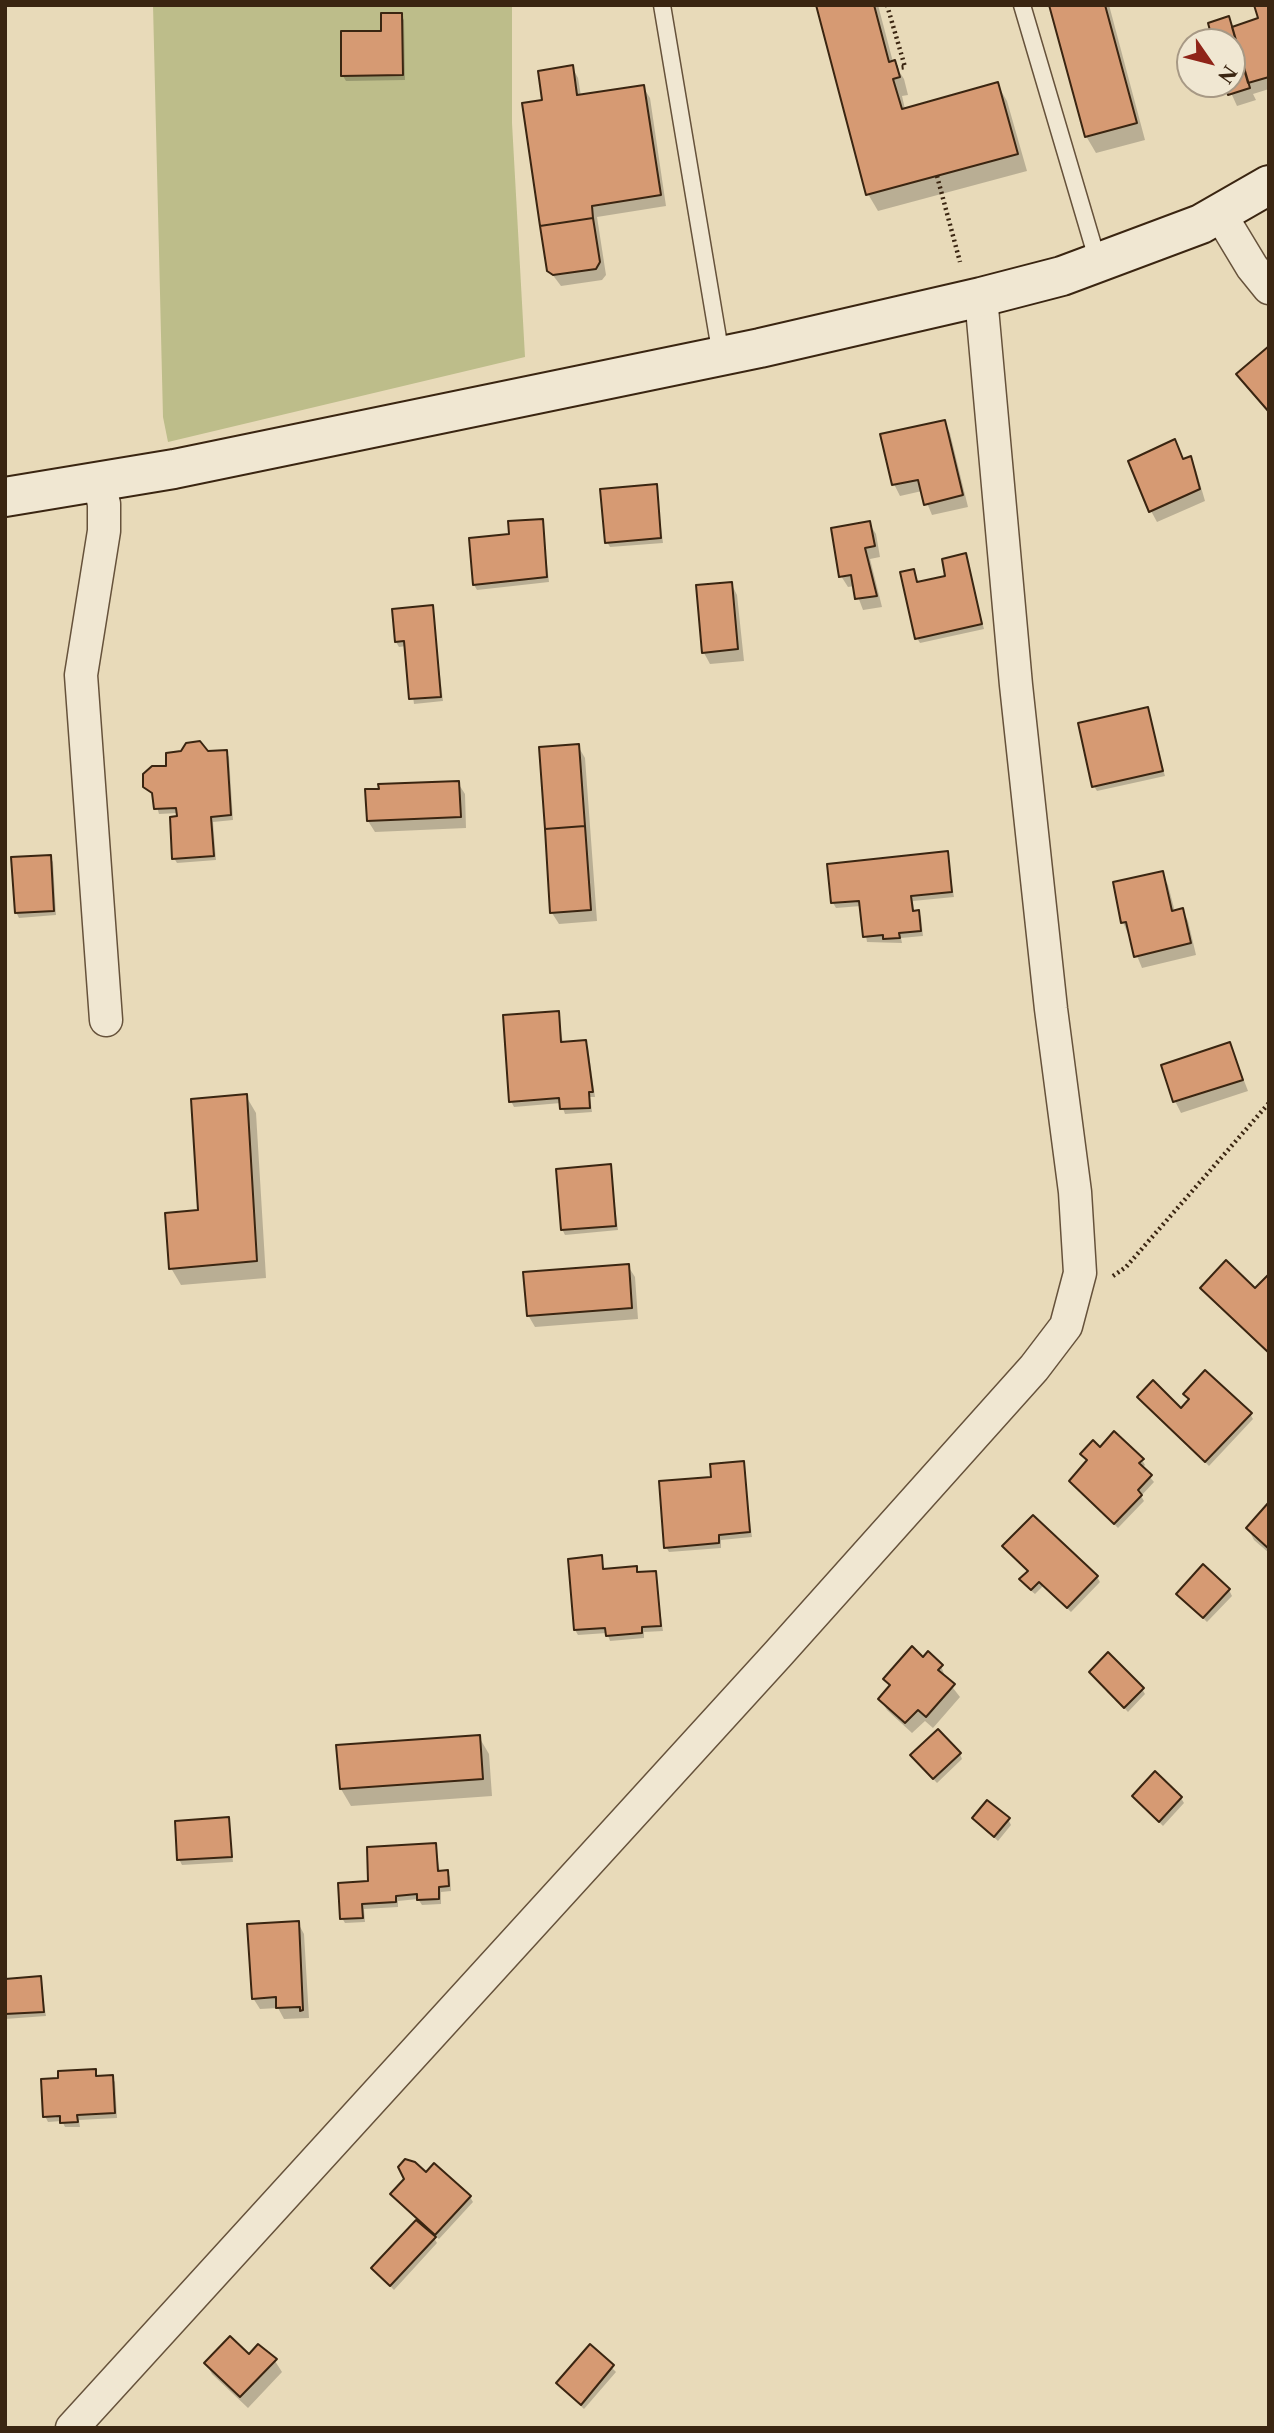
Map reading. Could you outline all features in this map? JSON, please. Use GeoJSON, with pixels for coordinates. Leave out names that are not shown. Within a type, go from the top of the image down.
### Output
{"type":"FeatureCollection","features":[{"type":"Feature","properties":{"kind":"street"},"geometry":{"type":"LineString","coordinates":[[5,497],[99,482],[721,356],[981,297],[1098,262],[1220,214],[1269,185]]}},
{"type":"Feature","properties":{"kind":"street"},"geometry":{"type":"LineString","coordinates":[[1220,214],[1269,288]]}},
{"type":"Feature","properties":{"kind":"street"},"geometry":{"type":"LineString","coordinates":[[72,2428],[778,1654],[1006,1398],[1066,1326],[1075,1301],[1080,1273],[1075,1192],[1049,996],[1016,685],[981,297]]}},
{"type":"Feature","properties":{"kind":"street"},"geometry":{"type":"LineString","coordinates":[[99,482],[104,504],[104,531],[81,675],[106,1020]]}},
{"type":"Feature","properties":{"kind":"lane"},"geometry":{"type":"LineString","coordinates":[[662,5],[721,356]]}},
{"type":"Feature","properties":{"kind":"lane"},"geometry":{"type":"LineString","coordinates":[[1022,5],[1098,262]]}},
{"type":"Feature","properties":{"kind":"path"},"geometry":{"type":"LineString","coordinates":[[887,5],[905,67],[897,68]]}},
{"type":"Feature","properties":{"kind":"path"},"geometry":{"type":"LineString","coordinates":[[937,176],[960,263]]}},
{"type":"Feature","properties":{"kind":"path"},"geometry":{"type":"LineString","coordinates":[[1075,1301],[1126,1267],[1269,1103]]}},
{"type":"Feature","properties":{"kind":"green space"},"geometry":{"type":"Polygon","coordinates":[[[153,5],[512,5],[512,123],[525,357],[168,442],[163,417],[153,5]]]}},
{"type":"Feature","properties":{"kind":"building"},"geometry":{"type":"Polygon","coordinates":[[[816,5],[874,5],[889,62],[895,60],[900,77],[893,79],[902,109],[998,82],[1018,154],[866,195],[816,5]]]}},
{"type":"Feature","properties":{"kind":"building"},"geometry":{"type":"Polygon","coordinates":[[[1049,5],[1105,5],[1137,123],[1085,137],[1049,5]]]}},
{"type":"Feature","properties":{"kind":"building"},"geometry":{"type":"Polygon","coordinates":[[[1254,5],[1269,5],[1269,77],[1248,83],[1246,28],[1232,27],[1258,18],[1254,5]]]}},
{"type":"Feature","properties":{"kind":"building"},"geometry":{"type":"Polygon","coordinates":[[[381,13],[402,13],[403,75],[341,76],[341,31],[381,31],[381,13]]]}},
{"type":"Feature","properties":{"kind":"building"},"geometry":{"type":"Polygon","coordinates":[[[1229,16],[1232,28],[1209,28],[1208,23],[1229,16]]]}},
{"type":"Feature","properties":{"kind":"building"},"geometry":{"type":"Polygon","coordinates":[[[573,65],[577,95],[644,85],[661,195],[592,206],[593,218],[540,226],[522,103],[542,100],[538,71],[573,65]]]}},
{"type":"Feature","properties":{"kind":"building"},"geometry":{"type":"Polygon","coordinates":[[[593,218],[600,262],[596,269],[553,275],[547,271],[540,226],[593,218]]]}},
{"type":"Feature","properties":{"kind":"building"},"geometry":{"type":"Polygon","coordinates":[[[1269,346],[1269,412],[1236,374],[1269,346]]]}},
{"type":"Feature","properties":{"kind":"building"},"geometry":{"type":"Polygon","coordinates":[[[945,420],[963,495],[924,505],[918,480],[892,485],[880,434],[945,420]]]}},
{"type":"Feature","properties":{"kind":"building"},"geometry":{"type":"Polygon","coordinates":[[[1175,439],[1183,459],[1191,456],[1200,489],[1149,512],[1128,461],[1175,439]]]}},
{"type":"Feature","properties":{"kind":"building"},"geometry":{"type":"Polygon","coordinates":[[[657,484],[661,538],[605,543],[600,489],[657,484]]]}},
{"type":"Feature","properties":{"kind":"building"},"geometry":{"type":"Polygon","coordinates":[[[543,519],[547,577],[473,585],[469,538],[509,534],[508,521],[543,519]]]}},
{"type":"Feature","properties":{"kind":"building"},"geometry":{"type":"Polygon","coordinates":[[[870,521],[875,546],[865,548],[877,596],[855,599],[851,575],[839,577],[831,528],[870,521]]]}},
{"type":"Feature","properties":{"kind":"building"},"geometry":{"type":"Polygon","coordinates":[[[966,553],[982,624],[915,639],[900,572],[914,569],[917,582],[945,576],[942,559],[966,553]]]}},
{"type":"Feature","properties":{"kind":"building"},"geometry":{"type":"Polygon","coordinates":[[[732,582],[738,649],[702,653],[696,585],[732,582]]]}},
{"type":"Feature","properties":{"kind":"building"},"geometry":{"type":"Polygon","coordinates":[[[433,605],[441,697],[409,699],[404,641],[395,642],[392,609],[433,605]]]}},
{"type":"Feature","properties":{"kind":"building"},"geometry":{"type":"Polygon","coordinates":[[[1148,707],[1163,771],[1092,787],[1078,723],[1148,707]]]}},
{"type":"Feature","properties":{"kind":"building"},"geometry":{"type":"Polygon","coordinates":[[[200,741],[208,751],[227,750],[231,815],[211,817],[214,856],[172,859],[170,817],[177,816],[176,808],[154,809],[152,793],[143,787],[143,774],[152,766],[166,766],[166,753],[181,751],[186,743],[200,741]]]}},
{"type":"Feature","properties":{"kind":"building"},"geometry":{"type":"Polygon","coordinates":[[[579,744],[585,826],[545,829],[539,747],[579,744]]]}},
{"type":"Feature","properties":{"kind":"building"},"geometry":{"type":"Polygon","coordinates":[[[459,781],[461,817],[367,821],[365,789],[379,789],[378,784],[459,781]]]}},
{"type":"Feature","properties":{"kind":"building"},"geometry":{"type":"Polygon","coordinates":[[[585,826],[591,910],[550,913],[545,829],[585,826]]]}},
{"type":"Feature","properties":{"kind":"building"},"geometry":{"type":"Polygon","coordinates":[[[948,851],[952,892],[911,896],[913,911],[919,910],[921,931],[899,933],[900,938],[883,939],[883,935],[863,937],[859,901],[831,903],[827,864],[948,851]]]}},
{"type":"Feature","properties":{"kind":"building"},"geometry":{"type":"Polygon","coordinates":[[[51,855],[54,911],[15,913],[11,857],[51,855]]]}},
{"type":"Feature","properties":{"kind":"building"},"geometry":{"type":"Polygon","coordinates":[[[1163,871],[1172,911],[1183,908],[1191,943],[1134,957],[1126,922],[1121,923],[1113,882],[1163,871]]]}},
{"type":"Feature","properties":{"kind":"building"},"geometry":{"type":"Polygon","coordinates":[[[559,1011],[561,1042],[586,1040],[593,1092],[589,1092],[590,1108],[560,1109],[559,1098],[509,1102],[503,1015],[559,1011]]]}},
{"type":"Feature","properties":{"kind":"building"},"geometry":{"type":"Polygon","coordinates":[[[1230,1042],[1243,1080],[1173,1102],[1161,1065],[1230,1042]]]}},
{"type":"Feature","properties":{"kind":"building"},"geometry":{"type":"Polygon","coordinates":[[[247,1094],[257,1261],[169,1269],[165,1213],[198,1210],[191,1099],[247,1094]]]}},
{"type":"Feature","properties":{"kind":"building"},"geometry":{"type":"Polygon","coordinates":[[[611,1164],[616,1226],[561,1230],[556,1169],[611,1164]]]}},
{"type":"Feature","properties":{"kind":"building"},"geometry":{"type":"Polygon","coordinates":[[[1226,1260],[1255,1288],[1269,1274],[1269,1353],[1200,1288],[1226,1260]]]}},
{"type":"Feature","properties":{"kind":"building"},"geometry":{"type":"Polygon","coordinates":[[[629,1264],[632,1308],[527,1316],[523,1272],[629,1264]]]}},
{"type":"Feature","properties":{"kind":"building"},"geometry":{"type":"Polygon","coordinates":[[[1205,1370],[1252,1413],[1205,1462],[1137,1397],[1153,1380],[1181,1408],[1189,1399],[1183,1394],[1205,1370]]]}},
{"type":"Feature","properties":{"kind":"building"},"geometry":{"type":"Polygon","coordinates":[[[1114,1431],[1144,1459],[1139,1463],[1152,1475],[1138,1490],[1142,1495],[1114,1524],[1069,1481],[1087,1460],[1080,1454],[1093,1440],[1100,1447],[1114,1431]]]}},
{"type":"Feature","properties":{"kind":"building"},"geometry":{"type":"Polygon","coordinates":[[[744,1461],[750,1532],[719,1535],[719,1543],[664,1548],[659,1481],[711,1477],[710,1464],[744,1461]]]}},
{"type":"Feature","properties":{"kind":"building"},"geometry":{"type":"Polygon","coordinates":[[[1269,1502],[1269,1549],[1246,1528],[1269,1502]]]}},
{"type":"Feature","properties":{"kind":"building"},"geometry":{"type":"Polygon","coordinates":[[[1033,1515],[1098,1576],[1067,1608],[1039,1582],[1031,1590],[1019,1579],[1028,1571],[1002,1546],[1033,1515]]]}},
{"type":"Feature","properties":{"kind":"building"},"geometry":{"type":"Polygon","coordinates":[[[602,1555],[603,1569],[637,1566],[637,1572],[656,1571],[661,1626],[642,1627],[642,1633],[606,1636],[605,1628],[574,1630],[568,1559],[602,1555]]]}},
{"type":"Feature","properties":{"kind":"building"},"geometry":{"type":"Polygon","coordinates":[[[1203,1564],[1230,1589],[1203,1618],[1176,1594],[1203,1564]]]}},
{"type":"Feature","properties":{"kind":"building"},"geometry":{"type":"Polygon","coordinates":[[[912,1646],[923,1657],[928,1651],[943,1665],[938,1670],[955,1684],[926,1717],[918,1710],[905,1723],[878,1699],[890,1685],[883,1679],[912,1646]]]}},
{"type":"Feature","properties":{"kind":"building"},"geometry":{"type":"Polygon","coordinates":[[[1108,1652],[1144,1688],[1124,1708],[1089,1672],[1108,1652]]]}},
{"type":"Feature","properties":{"kind":"building"},"geometry":{"type":"Polygon","coordinates":[[[938,1729],[961,1753],[933,1779],[910,1755],[938,1729]]]}},
{"type":"Feature","properties":{"kind":"building"},"geometry":{"type":"Polygon","coordinates":[[[480,1735],[483,1779],[340,1789],[336,1745],[480,1735]]]}},
{"type":"Feature","properties":{"kind":"building"},"geometry":{"type":"Polygon","coordinates":[[[1155,1771],[1182,1797],[1159,1822],[1132,1796],[1155,1771]]]}},
{"type":"Feature","properties":{"kind":"building"},"geometry":{"type":"Polygon","coordinates":[[[987,1800],[1010,1818],[994,1837],[972,1818],[987,1800]]]}},
{"type":"Feature","properties":{"kind":"building"},"geometry":{"type":"Polygon","coordinates":[[[229,1817],[232,1857],[177,1860],[175,1821],[229,1817]]]}},
{"type":"Feature","properties":{"kind":"building"},"geometry":{"type":"Polygon","coordinates":[[[436,1843],[438,1871],[448,1870],[449,1886],[439,1887],[439,1899],[417,1900],[417,1894],[396,1896],[396,1902],[362,1904],[363,1918],[340,1919],[338,1883],[368,1881],[367,1847],[436,1843]]]}},
{"type":"Feature","properties":{"kind":"building"},"geometry":{"type":"Polygon","coordinates":[[[299,1921],[303,2010],[300,2011],[300,2007],[276,2008],[276,1997],[252,1999],[247,1924],[299,1921]]]}},
{"type":"Feature","properties":{"kind":"building"},"geometry":{"type":"Polygon","coordinates":[[[41,1976],[44,2012],[5,2014],[5,1979],[41,1976]]]}},
{"type":"Feature","properties":{"kind":"building"},"geometry":{"type":"Polygon","coordinates":[[[96,2069],[96,2076],[113,2075],[115,2113],[77,2115],[78,2122],[60,2123],[60,2116],[43,2117],[41,2079],[58,2078],[58,2071],[96,2069]]]}},
{"type":"Feature","properties":{"kind":"building"},"geometry":{"type":"Polygon","coordinates":[[[405,2159],[415,2162],[426,2172],[434,2163],[471,2196],[435,2235],[390,2194],[404,2179],[398,2167],[405,2159]]]}},
{"type":"Feature","properties":{"kind":"building"},"geometry":{"type":"Polygon","coordinates":[[[416,2220],[436,2237],[390,2286],[371,2268],[416,2220]]]}},
{"type":"Feature","properties":{"kind":"building"},"geometry":{"type":"Polygon","coordinates":[[[230,2336],[249,2354],[258,2344],[277,2359],[240,2397],[204,2363],[230,2336]]]}},
{"type":"Feature","properties":{"kind":"building"},"geometry":{"type":"Polygon","coordinates":[[[590,2344],[614,2365],[581,2405],[556,2383],[590,2344]]]}}]}
